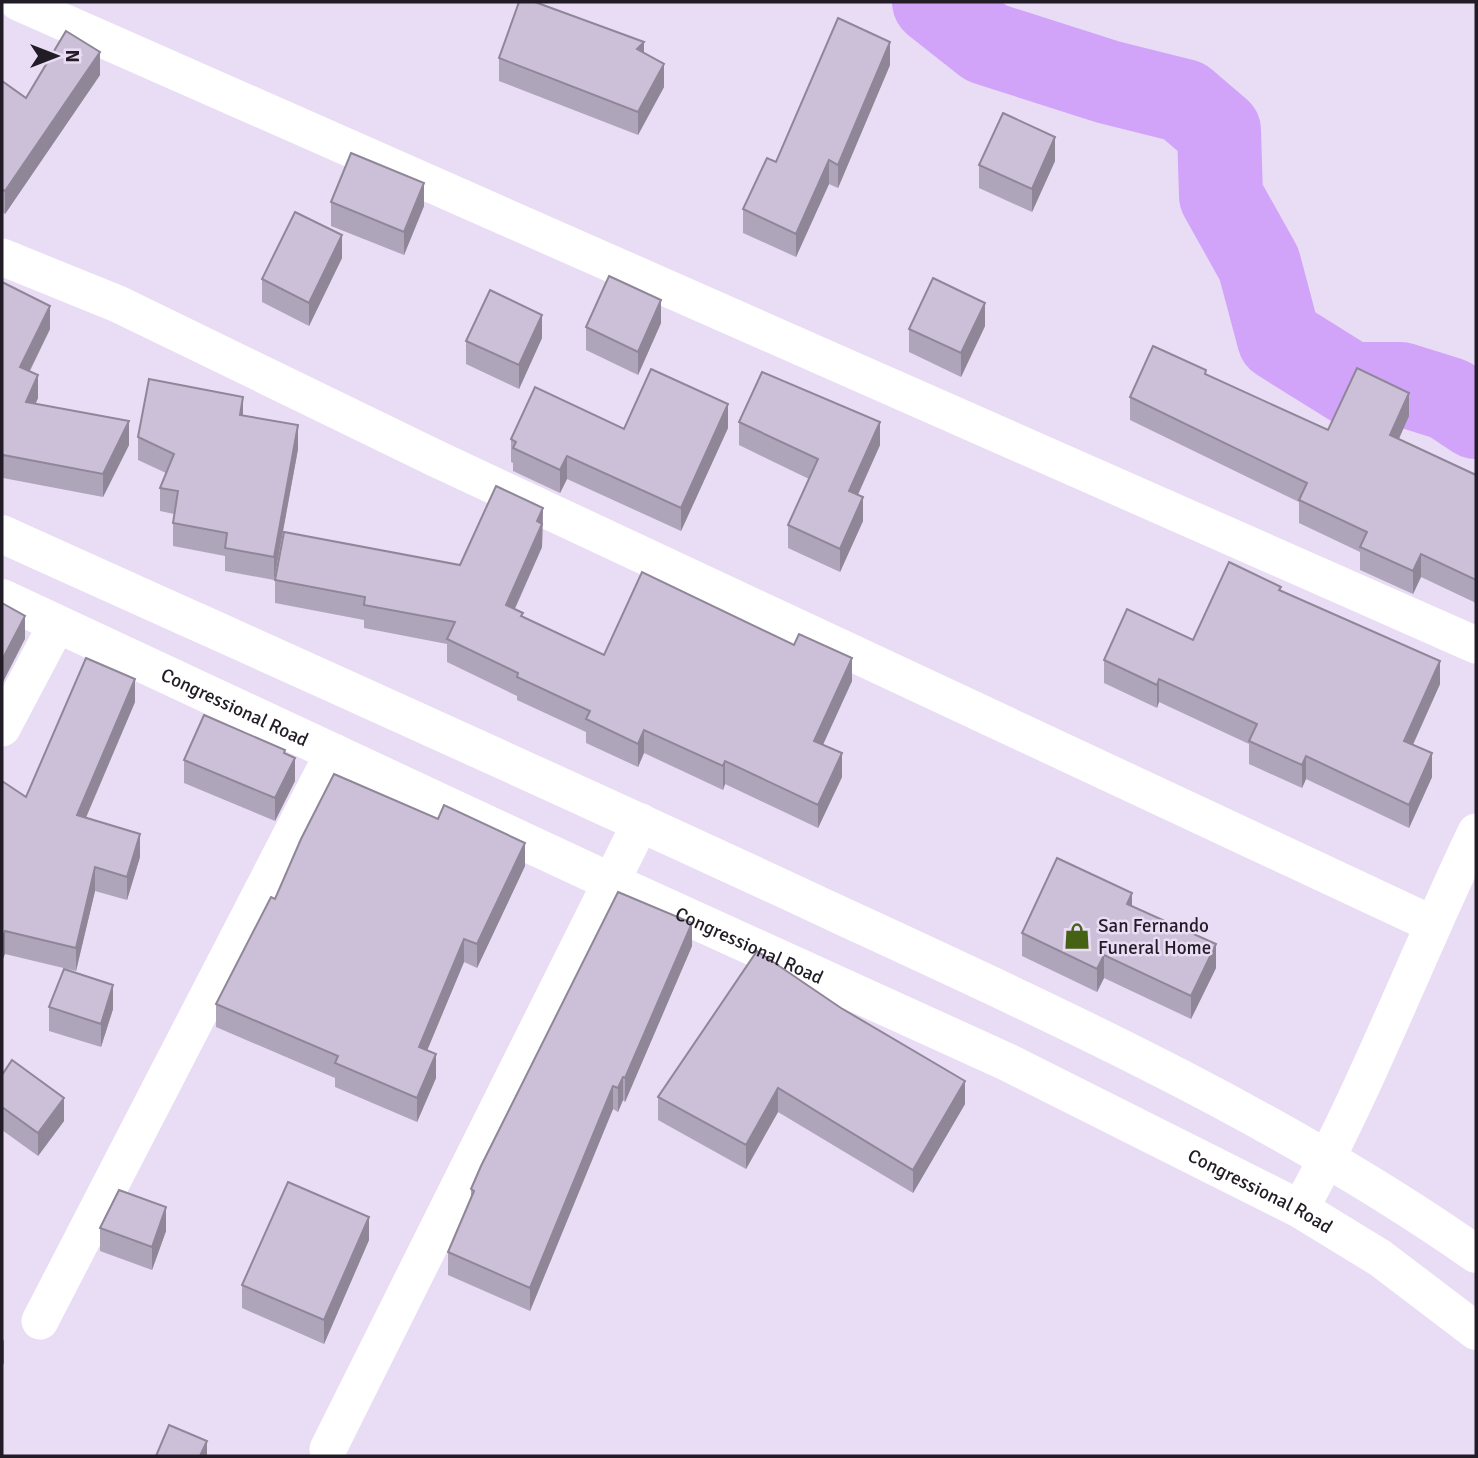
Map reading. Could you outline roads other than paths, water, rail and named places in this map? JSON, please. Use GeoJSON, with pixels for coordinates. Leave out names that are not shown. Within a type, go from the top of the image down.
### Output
{"type":"FeatureCollection","features":[{"type":"Feature","properties":{"kind":"main road"},"geometry":{"type":"LineString","coordinates":[[2,534],[641,822],[1036,1006],[1328,1158],[1476,1254]]}},
{"type":"Feature","properties":{"kind":"main road","name":"Congressional Road"},"geometry":{"type":"LineString","coordinates":[[2,598],[611,882],[1007,1062],[1300,1209],[1380,1258],[1476,1331]]}},
{"type":"Feature","properties":{"kind":"street"},"geometry":{"type":"LineString","coordinates":[[18,2],[1476,645]]}},
{"type":"Feature","properties":{"kind":"street"},"geometry":{"type":"LineString","coordinates":[[2,257],[118,304],[437,459],[1432,924]]}},
{"type":"Feature","properties":{"kind":"street"},"geometry":{"type":"LineString","coordinates":[[2,728],[57,624]]}},
{"type":"Feature","properties":{"kind":"street"},"geometry":{"type":"LineString","coordinates":[[40,1321],[334,752]]}},
{"type":"Feature","properties":{"kind":"street"},"geometry":{"type":"LineString","coordinates":[[328,1449],[641,822]]}},
{"type":"Feature","properties":{"kind":"street"},"geometry":{"type":"LineString","coordinates":[[1300,1209],[1328,1158],[1476,832]]}},
{"type":"Feature","properties":{"kind":"waterway"},"geometry":{"type":"LineString","coordinates":[[934,2],[986,43],[1108,82],[1184,101],[1219,131],[1221,196],[1259,264],[1279,339],[1351,384],[1401,384],[1449,399],[1476,417]]}},
{"type":"Feature","properties":{"kind":"place","name":"San Fernando Funeral Home"},"geometry":{"type":"Point","coordinates":[1077,936]}}]}
